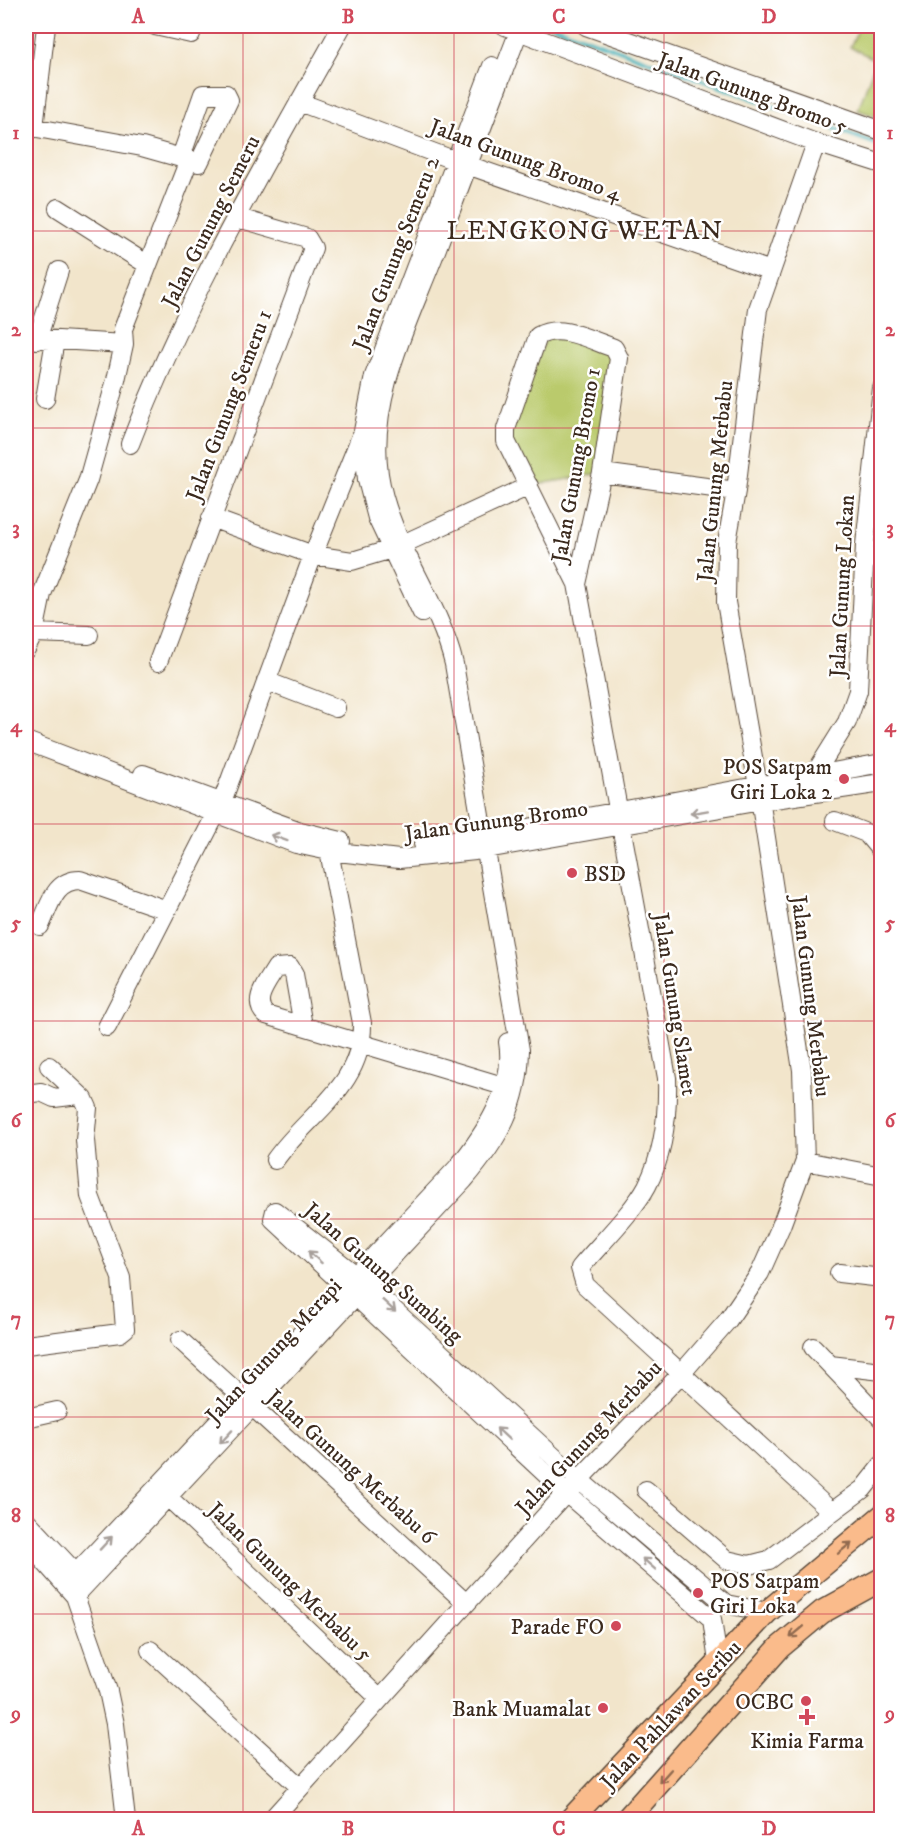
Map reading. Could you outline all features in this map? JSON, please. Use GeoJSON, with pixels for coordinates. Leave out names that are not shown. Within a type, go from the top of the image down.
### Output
{"type":"FeatureCollection","features":[{"type":"Feature","properties":{"kind":"main road","name":"Jalan Pahlawan Seribu"},"geometry":{"type":"LineString","coordinates":[[570,1820],[767,1612],[882,1516]]}},
{"type":"Feature","properties":{"kind":"main road","name":"Jalan Pahlawan Seribu"},"geometry":{"type":"LineString","coordinates":[[626,1820],[780,1647],[822,1612],[882,1579]]}},
{"type":"Feature","properties":{"kind":"street"},"geometry":{"type":"LineString","coordinates":[[46,26],[30,127],[185,159],[123,329],[124,344],[114,390],[91,470],[42,594],[30,641],[89,635]]}},
{"type":"Feature","properties":{"kind":"street"},"geometry":{"type":"LineString","coordinates":[[155,26],[191,34]]}},
{"type":"Feature","properties":{"kind":"street","name":"Jalan Gunung Semeru"},"geometry":{"type":"LineString","coordinates":[[130,444],[235,216],[342,26]]}},
{"type":"Feature","properties":{"kind":"street"},"geometry":{"type":"LineString","coordinates":[[586,26],[882,131]]}},
{"type":"Feature","properties":{"kind":"street"},"geometry":{"type":"LineString","coordinates":[[610,26],[882,123]]}},
{"type":"Feature","properties":{"kind":"street","name":"Jalan Gunung Bromo 5"},"geometry":{"type":"LineString","coordinates":[[510,28],[816,143],[882,164]]}},
{"type":"Feature","properties":{"kind":"street","name":"Jalan Gunung Semeru 2"},"geometry":{"type":"LineString","coordinates":[[479,844],[443,666],[436,642],[398,547],[379,477],[376,446],[387,381],[510,28]]}},
{"type":"Feature","properties":{"kind":"street","name":"Jalan Gunung Bromo 4"},"geometry":{"type":"LineString","coordinates":[[299,102],[462,163],[771,271]]}},
{"type":"Feature","properties":{"kind":"street","name":"Jalan Gunung Merbabu"},"geometry":{"type":"LineString","coordinates":[[271,1820],[572,1486],[680,1375],[728,1320],[760,1273],[805,1161],[802,1070],[760,794],[726,602],[727,542],[736,491],[758,309],[816,143]]}},
{"type":"Feature","properties":{"kind":"street","name":"Jalan Gunung Semeru 2"},"geometry":{"type":"LineString","coordinates":[[107,1026],[219,808],[313,555],[363,431],[374,376],[462,163]]}},
{"type":"Feature","properties":{"kind":"street"},"geometry":{"type":"LineString","coordinates":[[58,208],[147,265]]}},
{"type":"Feature","properties":{"kind":"street","name":"Jalan Gunung Semeru 1"},"geometry":{"type":"LineString","coordinates":[[158,662],[313,248],[307,238],[235,216]]}},
{"type":"Feature","properties":{"kind":"street"},"geometry":{"type":"LineString","coordinates":[[59,271],[31,339],[124,344]]}},
{"type":"Feature","properties":{"kind":"street","name":"Jalan Gunung Bromo 1"},"geometry":{"type":"LineString","coordinates":[[577,584],[602,473],[618,352],[614,348],[563,330],[549,329],[538,336],[506,429],[506,441],[577,584],[621,818]]}},
{"type":"Feature","properties":{"kind":"street"},"geometry":{"type":"LineString","coordinates":[[45,399],[55,340]]}},
{"type":"Feature","properties":{"kind":"street","name":"Jalan Gunung Lokan"},"geometry":{"type":"LineString","coordinates":[[814,775],[847,722],[858,691],[865,545],[882,388]]}},
{"type":"Feature","properties":{"kind":"street","name":"Jalan Gunung Semeru 2"},"geometry":{"type":"LineString","coordinates":[[381,411],[363,431],[367,480],[377,518],[398,547]]}},
{"type":"Feature","properties":{"kind":"street"},"geometry":{"type":"LineString","coordinates":[[602,473],[736,491]]}},
{"type":"Feature","properties":{"kind":"street"},"geometry":{"type":"LineString","coordinates":[[211,518],[313,555],[352,561],[398,547],[529,486]]}},
{"type":"Feature","properties":{"kind":"street"},"geometry":{"type":"LineString","coordinates":[[266,681],[336,708]]}},
{"type":"Feature","properties":{"kind":"street","name":"Jalan Gunung Bromo"},"geometry":{"type":"LineString","coordinates":[[26,740],[31,737],[47,740],[219,808],[331,846],[398,847],[479,844],[760,794],[882,783]]}},
{"type":"Feature","properties":{"kind":"street","name":"Jalan Gunung Bromo"},"geometry":{"type":"LineString","coordinates":[[760,794],[814,775],[882,763]]}},
{"type":"Feature","properties":{"kind":"street","name":"Jalan Gunung Slamet"},"geometry":{"type":"LineString","coordinates":[[621,818],[667,1078],[668,1111],[661,1146],[647,1186],[580,1268],[581,1279],[680,1375],[832,1512]]}},
{"type":"Feature","properties":{"kind":"street"},"geometry":{"type":"LineString","coordinates":[[835,821],[866,833],[882,852]]}},
{"type":"Feature","properties":{"kind":"street","name":"Jalan Gunung Merapi"},"geometry":{"type":"LineString","coordinates":[[76,1585],[357,1286],[479,1142],[510,1087],[509,1047],[479,844]]}},
{"type":"Feature","properties":{"kind":"street"},"geometry":{"type":"LineString","coordinates":[[275,1160],[340,1088],[353,1068],[362,1044],[362,1023],[331,846]]}},
{"type":"Feature","properties":{"kind":"street"},"geometry":{"type":"LineString","coordinates":[[40,926],[60,884],[68,880],[80,880],[167,910]]}},
{"type":"Feature","properties":{"kind":"street"},"geometry":{"type":"LineString","coordinates":[[303,1026],[510,1087]]}},
{"type":"Feature","properties":{"kind":"street"},"geometry":{"type":"LineString","coordinates":[[26,1345],[120,1333],[125,1329],[121,1278],[90,1196],[85,1140],[88,1108],[79,1095],[49,1066]]}},
{"type":"Feature","properties":{"kind":"street"},"geometry":{"type":"LineString","coordinates":[[26,1094],[41,1092],[54,1098],[79,1095]]}},
{"type":"Feature","properties":{"kind":"street"},"geometry":{"type":"LineString","coordinates":[[805,1161],[882,1176]]}},
{"type":"Feature","properties":{"kind":"street"},"geometry":{"type":"LineString","coordinates":[[839,1273],[882,1278]]}},
{"type":"Feature","properties":{"kind":"street","name":"Jalan Gunung Sumbing"},"geometry":{"type":"LineString","coordinates":[[357,1286],[712,1619],[718,1662]]}},
{"type":"Feature","properties":{"kind":"street","name":"Jalan Gunung Merbabu 6"},"geometry":{"type":"LineString","coordinates":[[180,1340],[466,1603]]}},
{"type":"Feature","properties":{"kind":"street"},"geometry":{"type":"LineString","coordinates":[[813,1347],[882,1419]]}},
{"type":"Feature","properties":{"kind":"street"},"geometry":{"type":"LineString","coordinates":[[830,1365],[882,1371]]}},
{"type":"Feature","properties":{"kind":"street","name":"Jalan Gunung Merapi"},"geometry":{"type":"LineString","coordinates":[[76,1585],[169,1498],[247,1403]]}},
{"type":"Feature","properties":{"kind":"street"},"geometry":{"type":"LineString","coordinates":[[26,1418],[57,1411]]}},
{"type":"Feature","properties":{"kind":"street"},"geometry":{"type":"LineString","coordinates":[[646,1490],[727,1560],[742,1566],[769,1560],[862,1489],[882,1465]]}},
{"type":"Feature","properties":{"kind":"street","name":"Jalan Gunung Sumbing"},"geometry":{"type":"LineString","coordinates":[[572,1486],[728,1605],[767,1612]]}},
{"type":"Feature","properties":{"kind":"street","name":"Jalan Gunung Merbabu 5"},"geometry":{"type":"LineString","coordinates":[[169,1498],[380,1699]]}},
{"type":"Feature","properties":{"kind":"street"},"geometry":{"type":"LineString","coordinates":[[29,1536],[76,1585],[113,1713],[126,1820]]}},
{"type":"Feature","properties":{"kind":"street"},"geometry":{"type":"LineString","coordinates":[[150,1650],[300,1787]]}},
{"type":"Feature","properties":{"kind":"green space"},"geometry":{"type":"Polygon","coordinates":[[[860,26],[881,26],[881,118],[858,110],[876,60],[850,47],[860,26]]]}},
{"type":"Feature","properties":{"kind":"green space"},"geometry":{"type":"Polygon","coordinates":[[[549,329],[618,353],[602,473],[529,486],[506,441],[549,329]]]}},
{"type":"Feature","properties":{"kind":"waterway"},"geometry":{"type":"LineString","coordinates":[[553,26],[882,146]]}},
{"type":"Feature","properties":{"kind":"place","name":"POS Satpam Giri Loka 2"},"geometry":{"type":"Point","coordinates":[844,779]}},
{"type":"Feature","properties":{"kind":"place","name":"BSD"},"geometry":{"type":"Point","coordinates":[572,873]}},
{"type":"Feature","properties":{"kind":"place","name":"POS Satpam Giri Loka"},"geometry":{"type":"Point","coordinates":[698,1593]}},
{"type":"Feature","properties":{"kind":"place","name":"Parade FO"},"geometry":{"type":"Point","coordinates":[616,1626]}},
{"type":"Feature","properties":{"kind":"place","name":"OCBC"},"geometry":{"type":"Point","coordinates":[806,1701]}},
{"type":"Feature","properties":{"kind":"place","name":"Bank Muamalat"},"geometry":{"type":"Point","coordinates":[603,1708]}},
{"type":"Feature","properties":{"kind":"place","name":"Kimia Farma"},"geometry":{"type":"Point","coordinates":[807,1717]}},
{"type":"Feature","properties":{"kind":"district","name":"LENGKONG WETAN"},"geometry":{"type":"Point","coordinates":[585,230]}}]}
